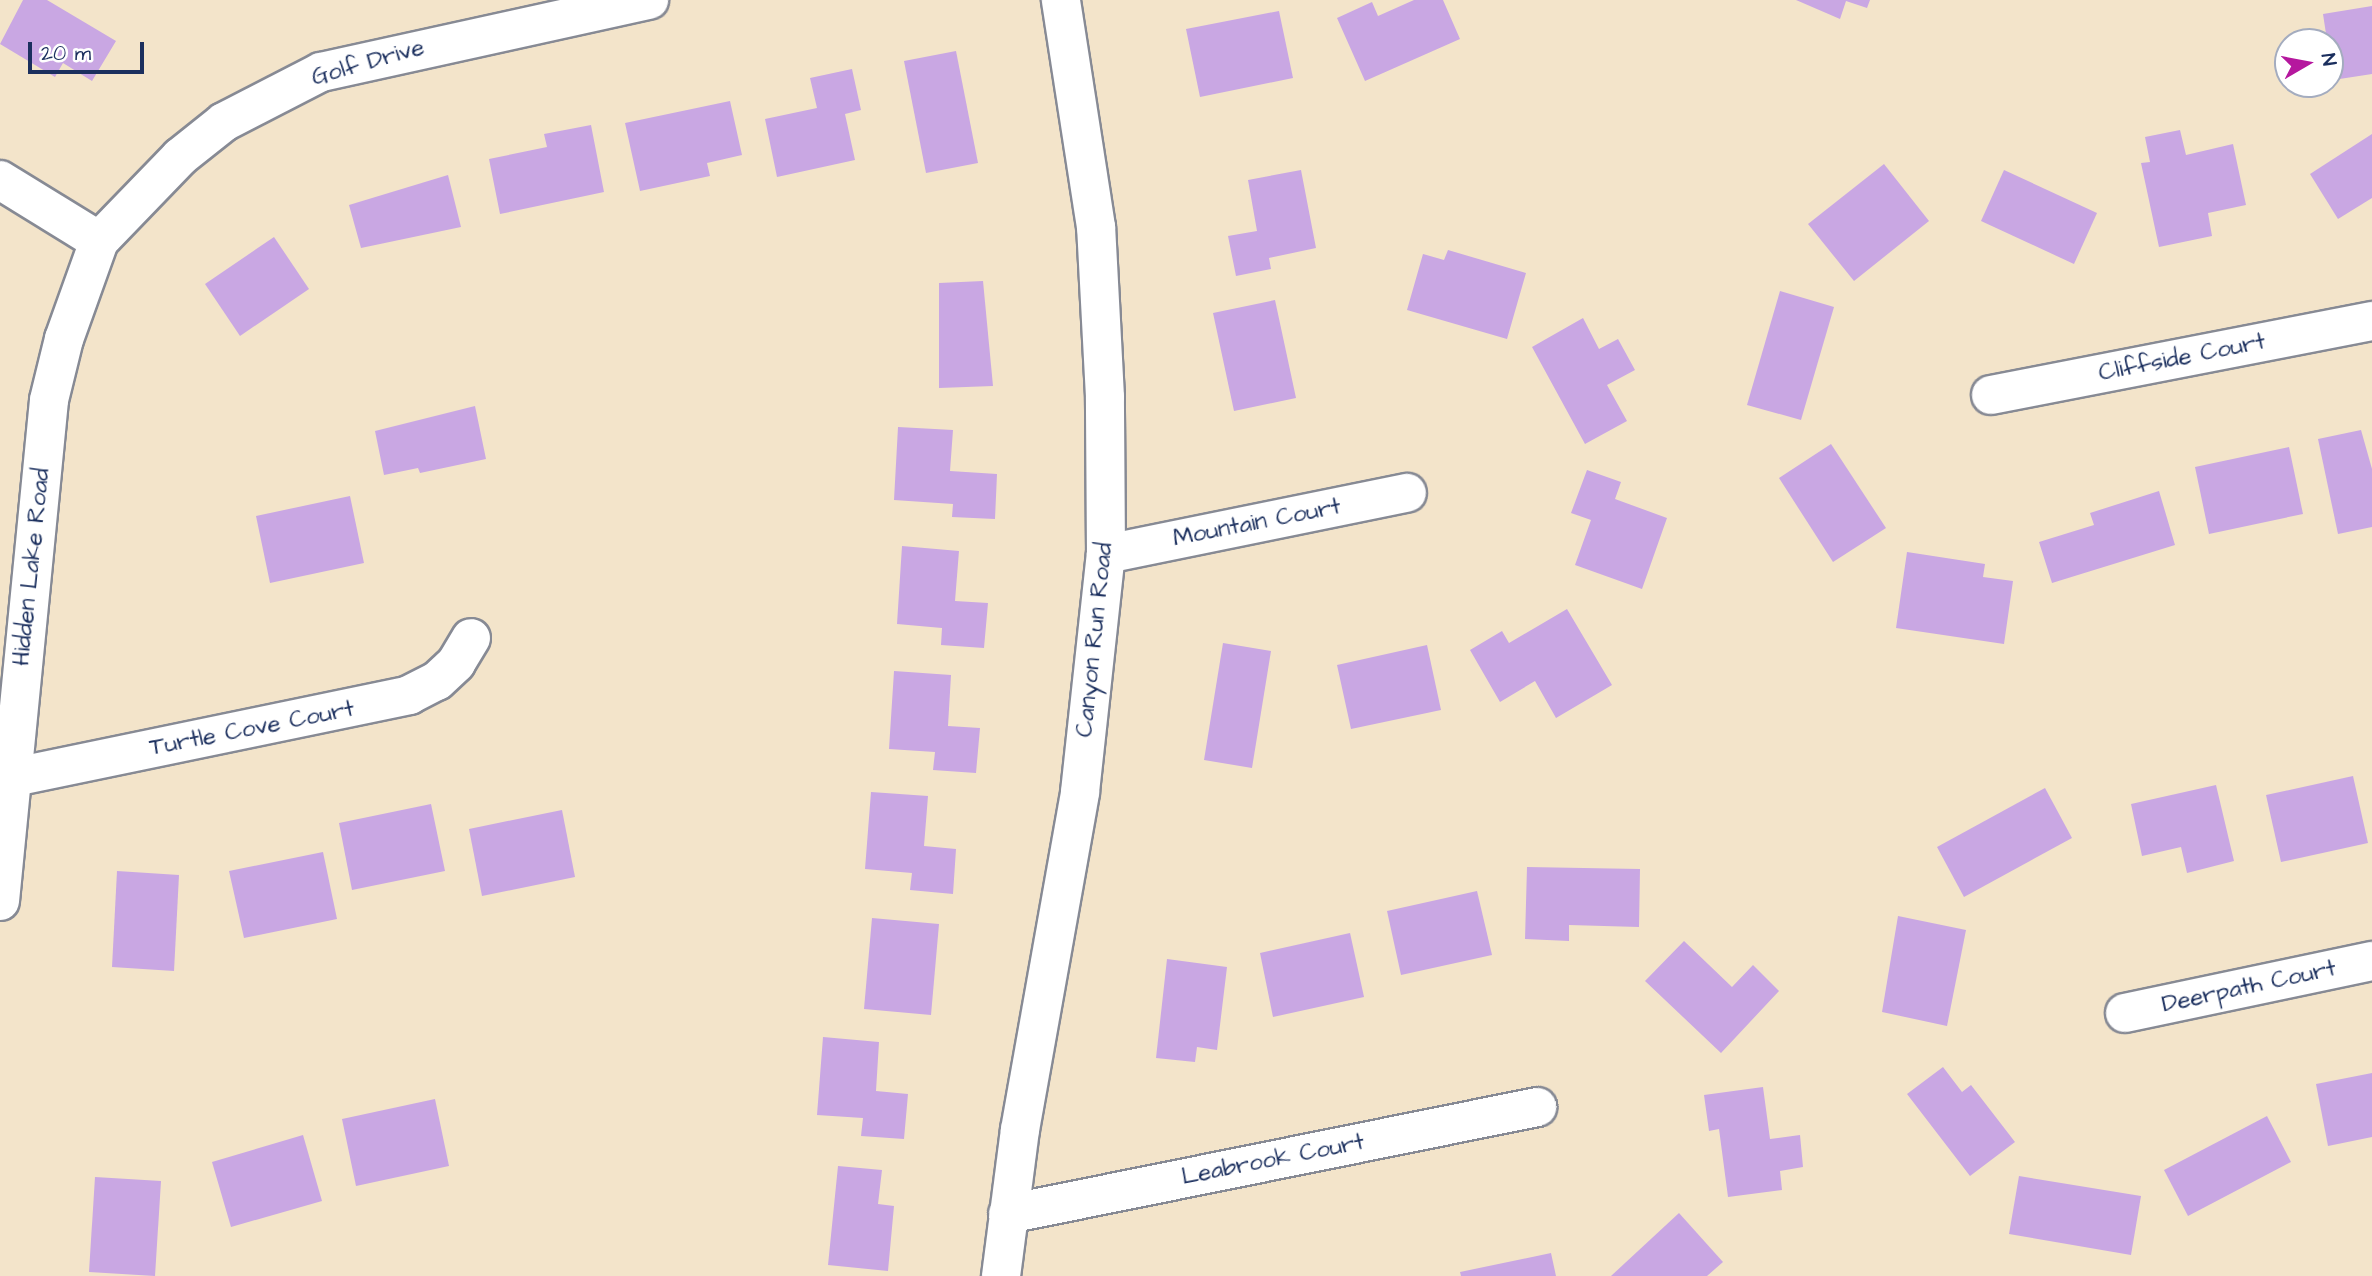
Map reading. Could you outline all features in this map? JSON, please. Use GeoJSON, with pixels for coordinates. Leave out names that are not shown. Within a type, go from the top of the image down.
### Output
{"type":"FeatureCollection","features":[{"type":"Feature","properties":{"kind":"street","name":"Golf Drive"},"geometry":{"type":"LineString","coordinates":[[99,241],[180,157],[224,122],[321,72],[649,0]]}},
{"type":"Feature","properties":{"kind":"street","name":"Canyon Run Road"},"geometry":{"type":"LineString","coordinates":[[1001,1276],[1008,1214],[1080,792],[1106,554],[1105,397],[1096,227],[1061,0]]}},
{"type":"Feature","properties":{"kind":"street"},"geometry":{"type":"LineString","coordinates":[[0,180],[99,241]]}},
{"type":"Feature","properties":{"kind":"street","name":"Hidden Lake Road"},"geometry":{"type":"LineString","coordinates":[[0,901],[5,779],[49,400],[64,339],[99,241]]}},
{"type":"Feature","properties":{"kind":"street","name":"Cliffside Court"},"geometry":{"type":"LineString","coordinates":[[1991,395],[2372,321]]}},
{"type":"Feature","properties":{"kind":"street","name":"Mountain Court"},"geometry":{"type":"LineString","coordinates":[[1106,554],[1408,493]]}},
{"type":"Feature","properties":{"kind":"street","name":"Turtle Cove Court"},"geometry":{"type":"LineString","coordinates":[[5,779],[399,698],[437,681],[456,663],[471,638]]}},
{"type":"Feature","properties":{"kind":"street","name":"Deerpath Court"},"geometry":{"type":"LineString","coordinates":[[2125,1013],[2372,961]]}},
{"type":"Feature","properties":{"kind":"street","name":"Leabrook Court"},"geometry":{"type":"LineString","coordinates":[[1008,1214],[1537,1107]]}},
{"type":"Feature","properties":{"kind":"building"},"geometry":{"type":"Polygon","coordinates":[[[23,0],[47,0],[116,41],[92,81],[63,63],[55,77],[0,44],[23,0]]]}},
{"type":"Feature","properties":{"kind":"building"},"geometry":{"type":"Polygon","coordinates":[[[1414,0],[1443,0],[1460,39],[1365,81],[1337,18],[1372,2],[1378,16],[1414,0]]]}},
{"type":"Feature","properties":{"kind":"building"},"geometry":{"type":"Polygon","coordinates":[[[1796,0],[1870,0],[1867,8],[1846,1],[1840,19],[1796,0]]]}},
{"type":"Feature","properties":{"kind":"building"},"geometry":{"type":"Polygon","coordinates":[[[2372,6],[2372,74],[2344,78],[2344,28],[2325,28],[2323,14],[2372,6]]]}},
{"type":"Feature","properties":{"kind":"building"},"geometry":{"type":"Polygon","coordinates":[[[1279,11],[1293,78],[1200,97],[1186,29],[1279,11]]]}},
{"type":"Feature","properties":{"kind":"building"},"geometry":{"type":"Polygon","coordinates":[[[956,51],[978,163],[926,173],[904,61],[956,51]]]}},
{"type":"Feature","properties":{"kind":"building"},"geometry":{"type":"Polygon","coordinates":[[[852,69],[861,110],[845,114],[855,160],[777,177],[765,119],[817,108],[810,78],[852,69]]]}},
{"type":"Feature","properties":{"kind":"building"},"geometry":{"type":"Polygon","coordinates":[[[730,101],[742,155],[707,163],[710,176],[640,191],[625,123],[730,101]]]}},
{"type":"Feature","properties":{"kind":"building"},"geometry":{"type":"Polygon","coordinates":[[[591,125],[604,192],[500,214],[489,159],[547,147],[544,134],[591,125]]]}},
{"type":"Feature","properties":{"kind":"building"},"geometry":{"type":"Polygon","coordinates":[[[2180,130],[2186,155],[2233,144],[2246,205],[2208,213],[2212,236],[2159,247],[2141,163],[2150,162],[2145,137],[2180,130]]]}},
{"type":"Feature","properties":{"kind":"building"},"geometry":{"type":"Polygon","coordinates":[[[2372,134],[2372,198],[2338,219],[2310,174],[2372,134]]]}},
{"type":"Feature","properties":{"kind":"building"},"geometry":{"type":"Polygon","coordinates":[[[1884,164],[1929,221],[1854,281],[1808,224],[1884,164]]]}},
{"type":"Feature","properties":{"kind":"building"},"geometry":{"type":"Polygon","coordinates":[[[1301,170],[1316,248],[1269,258],[1271,269],[1236,276],[1228,236],[1257,231],[1248,180],[1301,170]]]}},
{"type":"Feature","properties":{"kind":"building"},"geometry":{"type":"Polygon","coordinates":[[[2004,170],[2097,213],[2074,264],[1981,221],[2004,170]]]}},
{"type":"Feature","properties":{"kind":"building"},"geometry":{"type":"Polygon","coordinates":[[[448,175],[461,227],[361,248],[349,205],[448,175]]]}},
{"type":"Feature","properties":{"kind":"building"},"geometry":{"type":"Polygon","coordinates":[[[274,237],[309,289],[240,336],[205,284],[274,237]]]}},
{"type":"Feature","properties":{"kind":"building"},"geometry":{"type":"Polygon","coordinates":[[[1448,250],[1526,273],[1507,339],[1407,310],[1423,254],[1444,260],[1448,250]]]}},
{"type":"Feature","properties":{"kind":"building"},"geometry":{"type":"Polygon","coordinates":[[[983,281],[993,386],[939,388],[939,283],[983,281]]]}},
{"type":"Feature","properties":{"kind":"building"},"geometry":{"type":"Polygon","coordinates":[[[1780,291],[1834,307],[1801,420],[1747,405],[1780,291]]]}},
{"type":"Feature","properties":{"kind":"building"},"geometry":{"type":"Polygon","coordinates":[[[1275,300],[1296,398],[1234,411],[1213,313],[1275,300]]]}},
{"type":"Feature","properties":{"kind":"building"},"geometry":{"type":"Polygon","coordinates":[[[1583,318],[1599,349],[1618,339],[1635,370],[1607,385],[1627,421],[1585,444],[1532,347],[1583,318]]]}},
{"type":"Feature","properties":{"kind":"building"},"geometry":{"type":"Polygon","coordinates":[[[475,406],[486,459],[420,473],[418,468],[384,475],[375,431],[475,406]]]}},
{"type":"Feature","properties":{"kind":"building"},"geometry":{"type":"Polygon","coordinates":[[[898,427],[953,430],[950,471],[997,474],[995,519],[952,517],[953,504],[894,500],[898,427]]]}},
{"type":"Feature","properties":{"kind":"building"},"geometry":{"type":"Polygon","coordinates":[[[2361,430],[2372,469],[2372,527],[2338,534],[2318,439],[2361,430]]]}},
{"type":"Feature","properties":{"kind":"building"},"geometry":{"type":"Polygon","coordinates":[[[1831,444],[1886,528],[1833,562],[1779,478],[1831,444]]]}},
{"type":"Feature","properties":{"kind":"building"},"geometry":{"type":"Polygon","coordinates":[[[2289,447],[2303,514],[2209,534],[2195,467],[2289,447]]]}},
{"type":"Feature","properties":{"kind":"building"},"geometry":{"type":"Polygon","coordinates":[[[1587,470],[1621,482],[1615,499],[1667,518],[1642,589],[1575,565],[1591,520],[1571,513],[1587,470]]]}},
{"type":"Feature","properties":{"kind":"building"},"geometry":{"type":"Polygon","coordinates":[[[2159,491],[2175,545],[2052,583],[2039,542],[2094,525],[2090,513],[2159,491]]]}},
{"type":"Feature","properties":{"kind":"building"},"geometry":{"type":"Polygon","coordinates":[[[350,496],[364,563],[270,583],[256,516],[350,496]]]}},
{"type":"Feature","properties":{"kind":"building"},"geometry":{"type":"Polygon","coordinates":[[[902,546],[959,551],[955,601],[988,603],[984,648],[941,645],[942,628],[897,624],[902,546]]]}},
{"type":"Feature","properties":{"kind":"building"},"geometry":{"type":"Polygon","coordinates":[[[1907,552],[1985,564],[1983,577],[2013,581],[2004,644],[1896,628],[1907,552]]]}},
{"type":"Feature","properties":{"kind":"building"},"geometry":{"type":"Polygon","coordinates":[[[1567,609],[1612,685],[1556,718],[1535,681],[1500,702],[1470,650],[1502,631],[1509,643],[1567,609]]]}},
{"type":"Feature","properties":{"kind":"building"},"geometry":{"type":"Polygon","coordinates":[[[1223,643],[1271,651],[1252,768],[1204,760],[1223,643]]]}},
{"type":"Feature","properties":{"kind":"building"},"geometry":{"type":"Polygon","coordinates":[[[1427,645],[1441,710],[1351,729],[1337,665],[1427,645]]]}},
{"type":"Feature","properties":{"kind":"building"},"geometry":{"type":"Polygon","coordinates":[[[894,671],[951,675],[948,726],[980,728],[976,773],[933,770],[935,752],[889,749],[894,671]]]}},
{"type":"Feature","properties":{"kind":"building"},"geometry":{"type":"Polygon","coordinates":[[[2353,776],[2368,843],[2281,862],[2266,795],[2353,776]]]}},
{"type":"Feature","properties":{"kind":"building"},"geometry":{"type":"Polygon","coordinates":[[[2216,785],[2234,861],[2187,873],[2181,847],[2142,856],[2131,804],[2216,785]]]}},
{"type":"Feature","properties":{"kind":"building"},"geometry":{"type":"Polygon","coordinates":[[[2045,788],[2072,838],[1964,897],[1937,847],[2045,788]]]}},
{"type":"Feature","properties":{"kind":"building"},"geometry":{"type":"Polygon","coordinates":[[[871,792],[928,796],[924,846],[956,849],[953,894],[910,890],[912,873],[865,869],[871,792]]]}},
{"type":"Feature","properties":{"kind":"building"},"geometry":{"type":"Polygon","coordinates":[[[431,804],[445,871],[352,890],[339,823],[431,804]]]}},
{"type":"Feature","properties":{"kind":"building"},"geometry":{"type":"Polygon","coordinates":[[[562,810],[575,877],[482,896],[469,829],[562,810]]]}},
{"type":"Feature","properties":{"kind":"building"},"geometry":{"type":"Polygon","coordinates":[[[323,852],[337,919],[244,938],[229,871],[323,852]]]}},
{"type":"Feature","properties":{"kind":"building"},"geometry":{"type":"Polygon","coordinates":[[[1527,867],[1640,869],[1639,927],[1569,925],[1569,941],[1525,939],[1527,867]]]}},
{"type":"Feature","properties":{"kind":"building"},"geometry":{"type":"Polygon","coordinates":[[[117,871],[179,875],[174,971],[112,967],[117,871]]]}},
{"type":"Feature","properties":{"kind":"building"},"geometry":{"type":"Polygon","coordinates":[[[1477,891],[1492,955],[1401,975],[1387,911],[1477,891]]]}},
{"type":"Feature","properties":{"kind":"building"},"geometry":{"type":"Polygon","coordinates":[[[1898,916],[1966,930],[1947,1026],[1882,1012],[1898,916]]]}},
{"type":"Feature","properties":{"kind":"building"},"geometry":{"type":"Polygon","coordinates":[[[872,918],[939,924],[931,1015],[864,1009],[872,918]]]}},
{"type":"Feature","properties":{"kind":"building"},"geometry":{"type":"Polygon","coordinates":[[[1350,933],[1364,997],[1273,1017],[1260,953],[1350,933]]]}},
{"type":"Feature","properties":{"kind":"building"},"geometry":{"type":"Polygon","coordinates":[[[1684,941],[1732,987],[1753,965],[1779,991],[1721,1053],[1645,981],[1684,941]]]}},
{"type":"Feature","properties":{"kind":"building"},"geometry":{"type":"Polygon","coordinates":[[[1167,959],[1227,967],[1217,1050],[1197,1047],[1195,1062],[1156,1058],[1167,959]]]}},
{"type":"Feature","properties":{"kind":"building"},"geometry":{"type":"Polygon","coordinates":[[[823,1037],[879,1042],[876,1091],[908,1094],[904,1139],[861,1136],[863,1118],[817,1115],[823,1037]]]}},
{"type":"Feature","properties":{"kind":"building"},"geometry":{"type":"Polygon","coordinates":[[[1943,1067],[1962,1092],[1971,1085],[2015,1142],[1970,1176],[1907,1094],[1943,1067]]]}},
{"type":"Feature","properties":{"kind":"building"},"geometry":{"type":"Polygon","coordinates":[[[2372,1073],[2372,1137],[2328,1146],[2316,1084],[2372,1073]]]}},
{"type":"Feature","properties":{"kind":"building"},"geometry":{"type":"Polygon","coordinates":[[[1763,1087],[1770,1139],[1800,1135],[1803,1167],[1780,1171],[1782,1190],[1728,1197],[1719,1129],[1709,1131],[1704,1095],[1763,1087]]]}},
{"type":"Feature","properties":{"kind":"building"},"geometry":{"type":"Polygon","coordinates":[[[435,1099],[449,1166],[356,1186],[342,1119],[435,1099]]]}},
{"type":"Feature","properties":{"kind":"building"},"geometry":{"type":"Polygon","coordinates":[[[2267,1116],[2291,1162],[2188,1216],[2164,1170],[2267,1116]]]}},
{"type":"Feature","properties":{"kind":"building"},"geometry":{"type":"Polygon","coordinates":[[[303,1135],[322,1201],[231,1227],[212,1162],[303,1135]]]}},
{"type":"Feature","properties":{"kind":"building"},"geometry":{"type":"Polygon","coordinates":[[[838,1166],[882,1170],[878,1204],[894,1206],[888,1271],[828,1265],[838,1166]]]}},
{"type":"Feature","properties":{"kind":"building"},"geometry":{"type":"Polygon","coordinates":[[[2019,1176],[2141,1196],[2131,1255],[2009,1234],[2019,1176]]]}},
{"type":"Feature","properties":{"kind":"building"},"geometry":{"type":"Polygon","coordinates":[[[95,1177],[161,1181],[155,1276],[89,1272],[95,1177]]]}},
{"type":"Feature","properties":{"kind":"building"},"geometry":{"type":"Polygon","coordinates":[[[1679,1213],[1723,1262],[1707,1276],[1611,1276],[1679,1213]]]}},
{"type":"Feature","properties":{"kind":"building"},"geometry":{"type":"Polygon","coordinates":[[[1551,1253],[1556,1276],[1461,1276],[1460,1272],[1551,1253]]]}}]}
